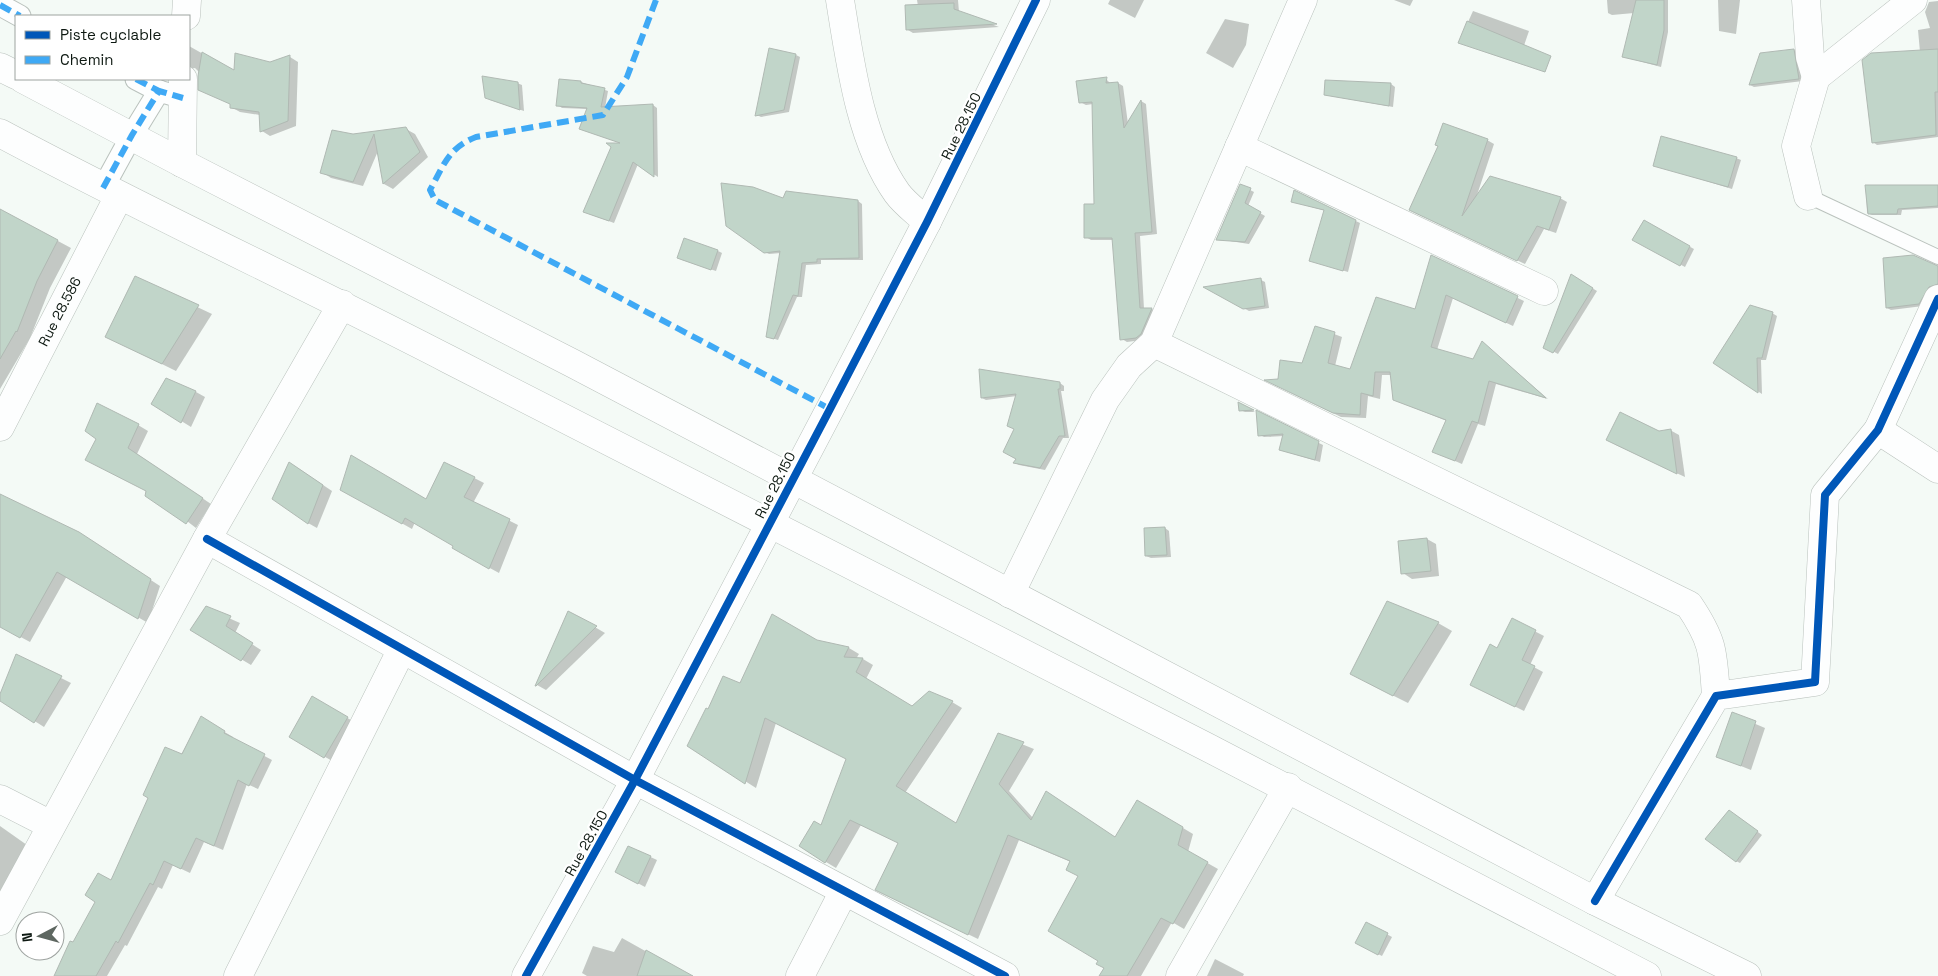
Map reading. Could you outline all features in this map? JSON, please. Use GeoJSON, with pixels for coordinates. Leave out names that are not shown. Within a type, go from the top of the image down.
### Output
{"type":"FeatureCollection","features":[{"type":"Feature","properties":{"kind":"street"},"geometry":{"type":"LineString","coordinates":[[186,0],[186,15]]}},
{"type":"Feature","properties":{"kind":"street"},"geometry":{"type":"LineString","coordinates":[[840,0],[858,99],[877,158],[897,194],[927,222]]}},
{"type":"Feature","properties":{"kind":"street","name":"Rue 28.150"},"geometry":{"type":"LineString","coordinates":[[526,976],[635,780],[770,523],[927,222],[1036,0]]}},
{"type":"Feature","properties":{"kind":"street"},"geometry":{"type":"LineString","coordinates":[[1010,594],[1105,400],[1129,366],[1154,343],[1303,0]]}},
{"type":"Feature","properties":{"kind":"street"},"geometry":{"type":"LineString","coordinates":[[1806,0],[1810,57],[1816,77],[1796,146],[1808,196]]}},
{"type":"Feature","properties":{"kind":"street"},"geometry":{"type":"LineString","coordinates":[[1816,77],[1913,0]]}},
{"type":"Feature","properties":{"kind":"street"},"geometry":{"type":"LineString","coordinates":[[0,6],[18,15]]}},
{"type":"Feature","properties":{"kind":"street"},"geometry":{"type":"LineString","coordinates":[[0,67],[15,74]]}},
{"type":"Feature","properties":{"kind":"street"},"geometry":{"type":"LineString","coordinates":[[25,80],[182,163],[572,363],[1596,901],[1747,976]]}},
{"type":"Feature","properties":{"kind":"street"},"geometry":{"type":"LineString","coordinates":[[140,80],[175,89]]}},
{"type":"Feature","properties":{"kind":"street"},"geometry":{"type":"LineString","coordinates":[[111,192],[132,135],[175,89]]}},
{"type":"Feature","properties":{"kind":"street"},"geometry":{"type":"LineString","coordinates":[[175,89],[182,163]]}},
{"type":"Feature","properties":{"kind":"street"},"geometry":{"type":"LineString","coordinates":[[0,133],[111,192],[342,304],[1288,788],[1647,976]]}},
{"type":"Feature","properties":{"kind":"street"},"geometry":{"type":"LineString","coordinates":[[1239,147],[1544,291]]}},
{"type":"Feature","properties":{"kind":"street","name":"Rue 28.586"},"geometry":{"type":"LineString","coordinates":[[0,427],[111,192]]}},
{"type":"Feature","properties":{"kind":"street"},"geometry":{"type":"LineString","coordinates":[[1716,696],[1815,682],[1825,495],[1878,430],[1938,300]]}},
{"type":"Feature","properties":{"kind":"street"},"geometry":{"type":"LineString","coordinates":[[0,921],[208,539],[342,304]]}},
{"type":"Feature","properties":{"kind":"street"},"geometry":{"type":"LineString","coordinates":[[1154,343],[1689,605],[1705,629],[1713,651],[1716,696],[1596,901]]}},
{"type":"Feature","properties":{"kind":"street"},"geometry":{"type":"LineString","coordinates":[[1878,430],[1938,469]]}},
{"type":"Feature","properties":{"kind":"street"},"geometry":{"type":"LineString","coordinates":[[208,539],[635,780],[1006,976]]}},
{"type":"Feature","properties":{"kind":"street"},"geometry":{"type":"LineString","coordinates":[[238,976],[402,649]]}},
{"type":"Feature","properties":{"kind":"street"},"geometry":{"type":"LineString","coordinates":[[1180,976],[1288,788]]}},
{"type":"Feature","properties":{"kind":"street"},"geometry":{"type":"LineString","coordinates":[[0,799],[51,825]]}},
{"type":"Feature","properties":{"kind":"street"},"geometry":{"type":"LineString","coordinates":[[800,976],[844,891]]}},
{"type":"Feature","properties":{"kind":"lane"},"geometry":{"type":"LineString","coordinates":[[1808,196],[1938,257]]}},
{"type":"Feature","properties":{"kind":"building"},"geometry":{"type":"Polygon","coordinates":[[[1636,0],[1664,0],[1664,30],[1657,65],[1622,57],[1636,0]]]}},
{"type":"Feature","properties":{"kind":"building"},"geometry":{"type":"Polygon","coordinates":[[[954,3],[954,9],[997,24],[906,30],[905,5],[954,3]]]}},
{"type":"Feature","properties":{"kind":"building"},"geometry":{"type":"Polygon","coordinates":[[[1467,21],[1551,56],[1545,72],[1458,43],[1467,21]]]}},
{"type":"Feature","properties":{"kind":"building"},"geometry":{"type":"Polygon","coordinates":[[[769,48],[796,54],[784,110],[755,116],[769,48]]]}},
{"type":"Feature","properties":{"kind":"building"},"geometry":{"type":"Polygon","coordinates":[[[1794,49],[1799,79],[1749,85],[1760,53],[1794,49]]]}},
{"type":"Feature","properties":{"kind":"building"},"geometry":{"type":"Polygon","coordinates":[[[1938,49],[1938,92],[1935,92],[1936,135],[1872,143],[1862,60],[1871,53],[1938,49]]]}},
{"type":"Feature","properties":{"kind":"building"},"geometry":{"type":"Polygon","coordinates":[[[202,52],[234,70],[235,53],[270,62],[290,55],[288,121],[260,132],[259,112],[230,108],[230,104],[198,90],[202,52]]]}},
{"type":"Feature","properties":{"kind":"building"},"geometry":{"type":"Polygon","coordinates":[[[482,76],[518,82],[520,110],[485,98],[482,76]]]}},
{"type":"Feature","properties":{"kind":"building"},"geometry":{"type":"Polygon","coordinates":[[[1107,77],[1106,83],[1118,82],[1124,128],[1141,100],[1152,232],[1135,233],[1140,308],[1152,308],[1141,334],[1136,338],[1120,340],[1112,238],[1084,238],[1084,204],[1094,204],[1092,102],[1079,103],[1076,81],[1107,77]]]}},
{"type":"Feature","properties":{"kind":"building"},"geometry":{"type":"Polygon","coordinates":[[[559,79],[581,81],[581,83],[605,88],[601,107],[653,104],[654,177],[633,162],[609,221],[583,212],[611,147],[606,143],[620,143],[579,129],[587,108],[556,106],[559,79]]]}},
{"type":"Feature","properties":{"kind":"building"},"geometry":{"type":"Polygon","coordinates":[[[1325,80],[1391,83],[1389,106],[1324,95],[1325,80]]]}},
{"type":"Feature","properties":{"kind":"building"},"geometry":{"type":"Polygon","coordinates":[[[1443,123],[1488,139],[1462,216],[1490,176],[1561,197],[1549,230],[1537,226],[1517,261],[1409,210],[1438,146],[1435,145],[1443,123]]]}},
{"type":"Feature","properties":{"kind":"building"},"geometry":{"type":"Polygon","coordinates":[[[406,127],[420,152],[383,184],[374,134],[353,182],[320,173],[332,130],[353,134],[406,127]]]}},
{"type":"Feature","properties":{"kind":"building"},"geometry":{"type":"Polygon","coordinates":[[[1661,136],[1737,157],[1728,187],[1653,166],[1661,136]]]}},
{"type":"Feature","properties":{"kind":"building"},"geometry":{"type":"Polygon","coordinates":[[[721,183],[753,187],[783,198],[786,191],[858,200],[859,258],[817,259],[817,262],[802,263],[798,296],[793,295],[774,339],[766,337],[780,251],[764,253],[726,226],[721,183]]]}},
{"type":"Feature","properties":{"kind":"building"},"geometry":{"type":"Polygon","coordinates":[[[1240,184],[1251,188],[1245,203],[1261,212],[1245,242],[1216,240],[1240,184]]]}},
{"type":"Feature","properties":{"kind":"building"},"geometry":{"type":"Polygon","coordinates":[[[1865,185],[1938,185],[1938,206],[1898,209],[1897,214],[1868,214],[1865,185]]]}},
{"type":"Feature","properties":{"kind":"building"},"geometry":{"type":"Polygon","coordinates":[[[1294,190],[1356,220],[1343,271],[1309,261],[1324,210],[1291,202],[1294,190]]]}},
{"type":"Feature","properties":{"kind":"building"},"geometry":{"type":"Polygon","coordinates":[[[0,209],[58,240],[37,281],[17,332],[0,359],[0,209]]]}},
{"type":"Feature","properties":{"kind":"building"},"geometry":{"type":"Polygon","coordinates":[[[1644,220],[1690,246],[1680,266],[1632,240],[1644,220]]]}},
{"type":"Feature","properties":{"kind":"building"},"geometry":{"type":"Polygon","coordinates":[[[684,238],[718,250],[711,270],[677,258],[684,238]]]}},
{"type":"Feature","properties":{"kind":"building"},"geometry":{"type":"Polygon","coordinates":[[[1431,255],[1518,296],[1506,323],[1446,295],[1431,347],[1473,359],[1482,341],[1546,398],[1489,381],[1478,423],[1472,421],[1455,461],[1432,452],[1446,420],[1393,400],[1390,372],[1375,372],[1373,396],[1361,393],[1360,415],[1333,413],[1264,380],[1278,379],[1280,360],[1302,363],[1315,326],[1335,332],[1328,363],[1350,369],[1376,297],[1415,309],[1431,255]]]}},
{"type":"Feature","properties":{"kind":"building"},"geometry":{"type":"Polygon","coordinates":[[[1913,255],[1938,266],[1938,284],[1929,287],[1919,304],[1886,308],[1883,258],[1913,255]]]}},
{"type":"Feature","properties":{"kind":"building"},"geometry":{"type":"Polygon","coordinates":[[[1571,274],[1593,288],[1553,353],[1543,348],[1571,274]]]}},
{"type":"Feature","properties":{"kind":"building"},"geometry":{"type":"Polygon","coordinates":[[[135,276],[199,305],[162,364],[105,337],[135,276]]]}},
{"type":"Feature","properties":{"kind":"building"},"geometry":{"type":"Polygon","coordinates":[[[1261,278],[1265,306],[1243,309],[1203,287],[1261,278]]]}},
{"type":"Feature","properties":{"kind":"building"},"geometry":{"type":"Polygon","coordinates":[[[1750,305],[1773,312],[1762,358],[1757,358],[1758,393],[1713,363],[1750,305]]]}},
{"type":"Feature","properties":{"kind":"building"},"geometry":{"type":"Polygon","coordinates":[[[979,369],[1060,382],[1060,389],[1058,389],[1065,436],[1059,436],[1040,468],[1013,463],[1016,459],[1003,452],[1014,429],[1007,426],[1016,394],[981,398],[979,369]]]}},
{"type":"Feature","properties":{"kind":"building"},"geometry":{"type":"Polygon","coordinates":[[[166,378],[196,391],[181,423],[151,404],[166,378]]]}},
{"type":"Feature","properties":{"kind":"building"},"geometry":{"type":"Polygon","coordinates":[[[1238,402],[1254,410],[1239,411],[1238,402]]]}},
{"type":"Feature","properties":{"kind":"building"},"geometry":{"type":"Polygon","coordinates":[[[97,403],[139,424],[128,448],[203,498],[186,524],[145,496],[146,491],[85,460],[96,439],[85,431],[97,403]]]}},
{"type":"Feature","properties":{"kind":"building"},"geometry":{"type":"Polygon","coordinates":[[[1256,410],[1319,441],[1315,460],[1279,450],[1283,434],[1258,436],[1256,410]]]}},
{"type":"Feature","properties":{"kind":"building"},"geometry":{"type":"Polygon","coordinates":[[[1620,412],[1659,431],[1671,429],[1677,474],[1606,440],[1620,412]]]}},
{"type":"Feature","properties":{"kind":"building"},"geometry":{"type":"Polygon","coordinates":[[[351,455],[426,499],[444,462],[475,477],[464,497],[510,519],[489,569],[405,518],[402,524],[340,490],[351,455]]]}},
{"type":"Feature","properties":{"kind":"building"},"geometry":{"type":"Polygon","coordinates":[[[289,462],[323,485],[308,524],[272,499],[289,462]]]}},
{"type":"Feature","properties":{"kind":"building"},"geometry":{"type":"Polygon","coordinates":[[[0,494],[79,532],[151,579],[138,619],[57,572],[20,638],[0,627],[0,494]]]}},
{"type":"Feature","properties":{"kind":"building"},"geometry":{"type":"Polygon","coordinates":[[[1165,527],[1167,555],[1145,556],[1144,528],[1165,527]]]}},
{"type":"Feature","properties":{"kind":"building"},"geometry":{"type":"Polygon","coordinates":[[[1427,538],[1431,571],[1401,574],[1398,541],[1427,538]]]}},
{"type":"Feature","properties":{"kind":"building"},"geometry":{"type":"Polygon","coordinates":[[[1387,601],[1439,622],[1393,696],[1350,674],[1387,601]]]}},
{"type":"Feature","properties":{"kind":"building"},"geometry":{"type":"Polygon","coordinates":[[[206,606],[231,616],[226,626],[253,643],[241,661],[190,630],[206,606]]]}},
{"type":"Feature","properties":{"kind":"building"},"geometry":{"type":"Polygon","coordinates":[[[568,611],[597,626],[535,686],[568,611]]]}},
{"type":"Feature","properties":{"kind":"building"},"geometry":{"type":"Polygon","coordinates":[[[772,614],[817,640],[849,647],[844,657],[863,658],[856,672],[912,706],[929,691],[953,701],[896,786],[956,823],[998,733],[1024,742],[999,784],[1031,820],[1046,791],[1115,837],[1137,800],[1183,827],[1178,845],[1208,862],[1173,924],[1161,918],[1127,976],[1099,976],[1104,968],[1096,964],[1098,961],[1048,931],[1078,876],[1066,870],[1070,861],[1008,835],[968,935],[875,890],[898,843],[850,820],[825,863],[799,846],[814,821],[821,825],[846,759],[765,718],[745,784],[687,746],[706,708],[708,709],[723,676],[740,683],[772,614]]]}},
{"type":"Feature","properties":{"kind":"building"},"geometry":{"type":"Polygon","coordinates":[[[1512,618],[1536,630],[1522,660],[1535,666],[1515,707],[1470,685],[1490,644],[1497,648],[1512,618]]]}},
{"type":"Feature","properties":{"kind":"building"},"geometry":{"type":"Polygon","coordinates":[[[16,654],[62,676],[34,723],[0,701],[0,694],[16,654]]]}},
{"type":"Feature","properties":{"kind":"building"},"geometry":{"type":"Polygon","coordinates":[[[312,696],[348,717],[324,758],[289,737],[312,696]]]}},
{"type":"Feature","properties":{"kind":"building"},"geometry":{"type":"Polygon","coordinates":[[[1732,712],[1756,721],[1741,766],[1716,757],[1732,712]]]}},
{"type":"Feature","properties":{"kind":"building"},"geometry":{"type":"Polygon","coordinates":[[[201,716],[225,731],[224,733],[265,754],[249,786],[238,780],[214,846],[196,838],[181,869],[164,861],[153,885],[150,883],[118,943],[116,941],[96,976],[54,976],[61,961],[65,961],[65,952],[70,941],[73,942],[95,902],[85,895],[98,873],[111,880],[148,798],[143,795],[165,747],[182,754],[201,716]]]}},
{"type":"Feature","properties":{"kind":"building"},"geometry":{"type":"Polygon","coordinates":[[[1729,810],[1758,831],[1736,862],[1705,839],[1729,810]]]}},
{"type":"Feature","properties":{"kind":"building"},"geometry":{"type":"Polygon","coordinates":[[[628,846],[651,856],[638,884],[615,872],[628,846]]]}},
{"type":"Feature","properties":{"kind":"building"},"geometry":{"type":"Polygon","coordinates":[[[1366,922],[1388,933],[1378,955],[1355,943],[1366,922]]]}},
{"type":"Feature","properties":{"kind":"building"},"geometry":{"type":"Polygon","coordinates":[[[646,950],[693,976],[637,976],[646,950]]]}},
{"type":"Feature","properties":{"kind":"marked path"},"geometry":{"type":"LineString","coordinates":[[656,0],[627,77],[603,115],[476,137],[459,146],[453,152],[443,165],[430,190],[435,200],[830,409]]}},
{"type":"Feature","properties":{"kind":"marked path"},"geometry":{"type":"LineString","coordinates":[[0,5],[18,15]]}},
{"type":"Feature","properties":{"kind":"marked path"},"geometry":{"type":"LineString","coordinates":[[138,80],[159,91]]}},
{"type":"Feature","properties":{"kind":"marked path"},"geometry":{"type":"LineString","coordinates":[[103,188],[159,91],[183,98]]}},
{"type":"Feature","properties":{"kind":"cycle path"},"geometry":{"type":"LineString","coordinates":[[526,976],[635,780],[830,409],[927,222],[1036,0]]}},
{"type":"Feature","properties":{"kind":"cycle path"},"geometry":{"type":"LineString","coordinates":[[1595,901],[1716,696],[1815,682],[1825,495],[1878,430],[1938,299]]}},
{"type":"Feature","properties":{"kind":"cycle path"},"geometry":{"type":"LineString","coordinates":[[207,539],[635,780],[1005,976]]}}]}
